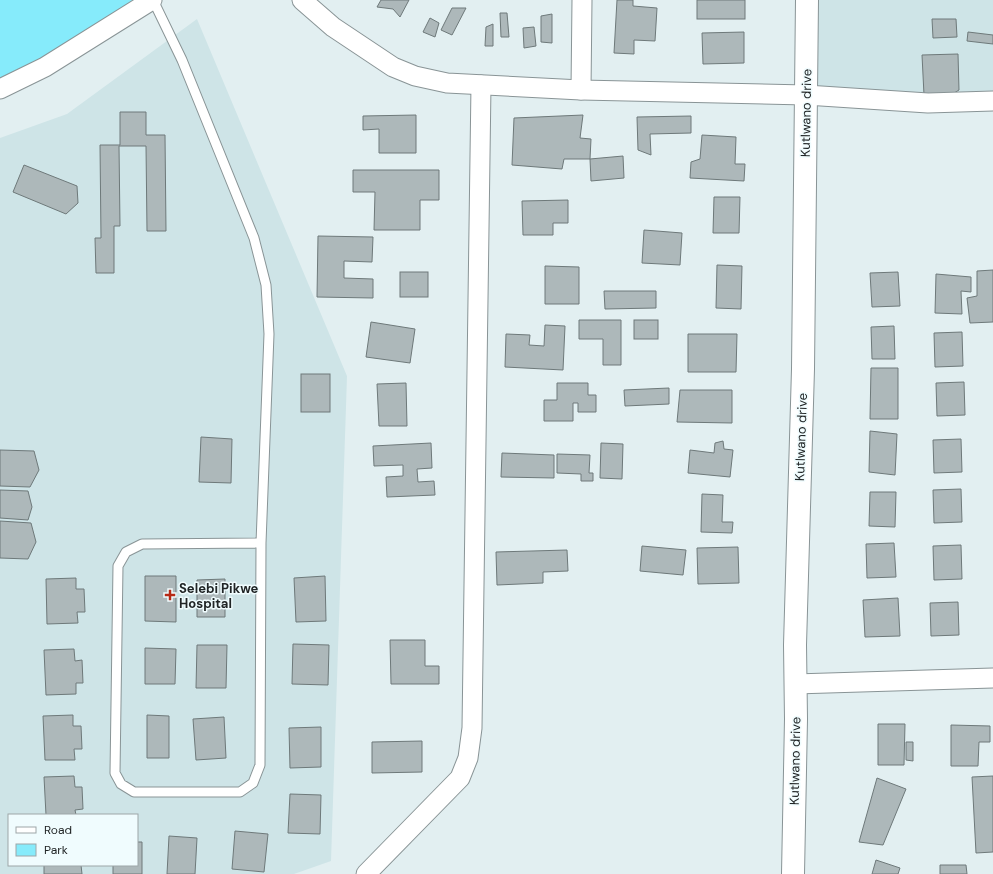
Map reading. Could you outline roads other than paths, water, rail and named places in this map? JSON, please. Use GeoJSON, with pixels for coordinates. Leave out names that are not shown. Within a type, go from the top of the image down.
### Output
{"type":"FeatureCollection","features":[{"type":"Feature","properties":{"kind":"street"},"geometry":{"type":"LineString","coordinates":[[0,89],[45,67],[153,0]]}},
{"type":"Feature","properties":{"kind":"street"},"geometry":{"type":"LineString","coordinates":[[302,0],[333,27],[393,67],[415,76],[441,82],[581,90],[806,95],[928,103],[993,101]]}},
{"type":"Feature","properties":{"kind":"street"},"geometry":{"type":"LineString","coordinates":[[581,90],[582,0]]}},
{"type":"Feature","properties":{"kind":"street","name":"Kutlwano drive"},"geometry":{"type":"LineString","coordinates":[[793,874],[796,719],[795,684],[803,370],[807,0]]}},
{"type":"Feature","properties":{"kind":"street"},"geometry":{"type":"LineString","coordinates":[[366,874],[460,778],[468,758],[472,728],[481,85]]}},
{"type":"Feature","properties":{"kind":"street"},"geometry":{"type":"LineString","coordinates":[[795,684],[993,678]]}},
{"type":"Feature","properties":{"kind":"lane"},"geometry":{"type":"LineString","coordinates":[[153,0],[182,60],[248,224],[261,262],[266,285],[268,334],[261,543],[260,765],[253,783],[240,792],[134,792],[121,784],[115,773],[118,566],[126,552],[142,544],[261,543]]}},
{"type":"Feature","properties":{"kind":"place","name":"Selebi Pikwe Hospital"},"geometry":{"type":"Point","coordinates":[170,595]}}]}
